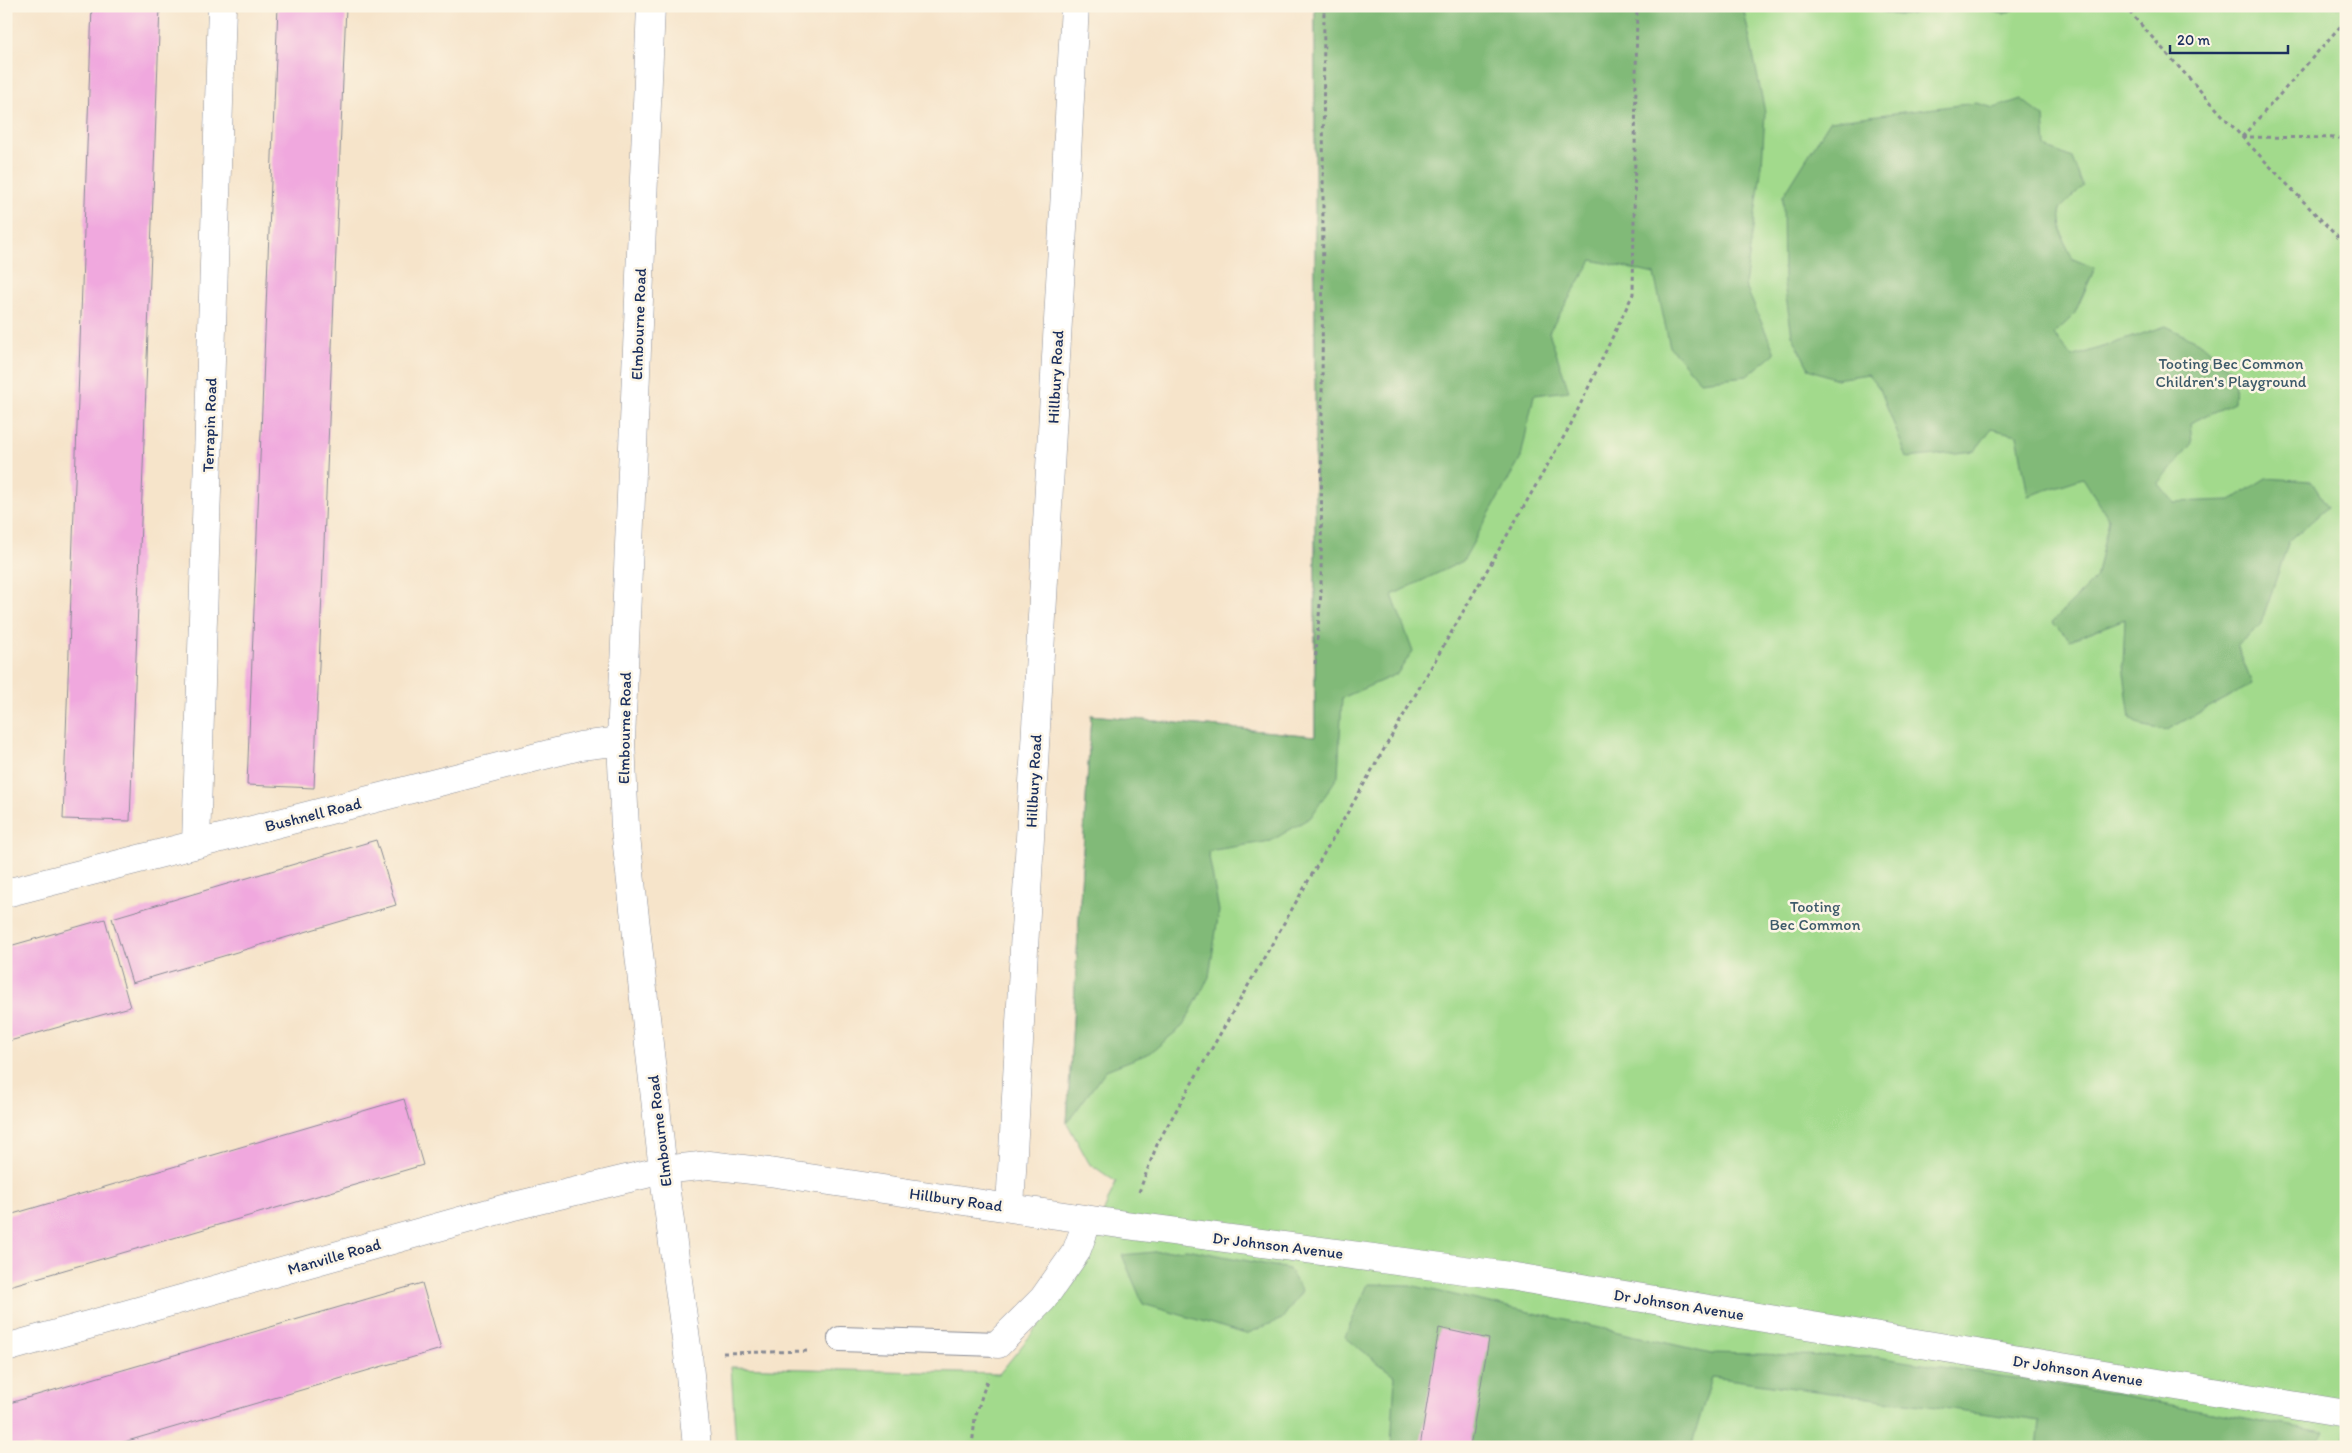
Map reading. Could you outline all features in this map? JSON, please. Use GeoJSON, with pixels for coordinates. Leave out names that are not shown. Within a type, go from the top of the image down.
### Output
{"type":"FeatureCollection","features":[{"type":"Feature","properties":{"kind":"street","name":"Terrapin Road"},"geometry":{"type":"LineString","coordinates":[[196,844],[222,6]]}},
{"type":"Feature","properties":{"kind":"street","name":"Elmbourne Road"},"geometry":{"type":"LineString","coordinates":[[651,6],[621,741],[624,828],[663,1170],[688,1354],[697,1447]]}},
{"type":"Feature","properties":{"kind":"street","name":"Hillbury Road"},"geometry":{"type":"LineString","coordinates":[[663,1170],[717,1166],[1010,1208],[1075,6]]}},
{"type":"Feature","properties":{"kind":"street","name":"Bushnell Road"},"geometry":{"type":"LineString","coordinates":[[6,893],[580,746],[621,741]]}},
{"type":"Feature","properties":{"kind":"street","name":"Manville Road"},"geometry":{"type":"LineString","coordinates":[[6,1348],[510,1207],[663,1170]]}},
{"type":"Feature","properties":{"kind":"street","name":"Dr Johnson Avenue"},"geometry":{"type":"LineString","coordinates":[[1010,1208],[1126,1226],[1509,1276],[2346,1414]]}},
{"type":"Feature","properties":{"kind":"street"},"geometry":{"type":"LineString","coordinates":[[998,1344],[1043,1299],[1076,1252],[1088,1220]]}},
{"type":"Feature","properties":{"kind":"lane"},"geometry":{"type":"LineString","coordinates":[[840,1339],[998,1344]]}},
{"type":"Feature","properties":{"kind":"path"},"geometry":{"type":"LineString","coordinates":[[1315,664],[1321,593],[1324,6]]}},
{"type":"Feature","properties":{"kind":"path"},"geometry":{"type":"LineString","coordinates":[[1126,1226],[1158,1142],[1570,426],[1634,294],[1637,6]]}},
{"type":"Feature","properties":{"kind":"path"},"geometry":{"type":"LineString","coordinates":[[2124,6],[2242,136],[2346,246]]}},
{"type":"Feature","properties":{"kind":"path"},"geometry":{"type":"LineString","coordinates":[[2242,136],[2346,20]]}},
{"type":"Feature","properties":{"kind":"path"},"geometry":{"type":"LineString","coordinates":[[2242,136],[2346,138]]}},
{"type":"Feature","properties":{"kind":"path"},"geometry":{"type":"LineString","coordinates":[[688,1354],[833,1351],[840,1339]]}},
{"type":"Feature","properties":{"kind":"path"},"geometry":{"type":"LineString","coordinates":[[972,1447],[975,1418],[998,1344]]}},
{"type":"Feature","properties":{"kind":"green space","name":"Tooting Bec Common"},"geometry":{"type":"Polygon","coordinates":[[[1315,6],[2346,6],[2346,1447],[736,1447],[731,1367],[999,1374],[1074,1282],[1116,1182],[1089,1163],[1067,1123],[1091,715],[1315,736],[1315,6]]]}},
{"type":"Feature","properties":{"kind":"green space"},"geometry":{"type":"Polygon","coordinates":[[[1315,6],[1745,6],[1744,11],[1765,112],[1762,165],[1745,285],[1775,353],[1747,376],[1700,381],[1670,347],[1654,274],[1592,260],[1549,332],[1569,391],[1534,395],[1521,457],[1463,561],[1392,595],[1413,651],[1397,674],[1342,698],[1338,776],[1311,817],[1271,841],[1208,851],[1219,911],[1209,977],[1183,1026],[1150,1053],[1106,1070],[1067,1123],[1091,715],[1315,736],[1315,6]]]}},
{"type":"Feature","properties":{"kind":"green space"},"geometry":{"type":"Polygon","coordinates":[[[1868,6],[1930,6],[1914,13],[1899,15],[1868,6]]]}},
{"type":"Feature","properties":{"kind":"green space"},"geometry":{"type":"Polygon","coordinates":[[[1969,6],[2022,6],[2004,14],[1969,6]]]}},
{"type":"Feature","properties":{"kind":"green space","name":"Tooting Bec Common Children's Playground"},"geometry":{"type":"Polygon","coordinates":[[[2021,99],[2044,117],[2046,147],[2072,158],[2083,186],[2060,209],[2063,239],[2073,259],[2095,268],[2074,315],[2054,334],[2072,357],[2166,326],[2202,344],[2235,374],[2234,403],[2190,423],[2192,443],[2159,484],[2174,502],[2231,500],[2266,478],[2311,481],[2328,507],[2289,541],[2260,626],[2237,645],[2252,684],[2167,730],[2143,726],[2130,718],[2123,665],[2125,619],[2070,640],[2052,622],[2096,578],[2109,519],[2083,478],[2028,496],[2017,435],[1991,429],[1975,451],[1907,458],[1880,389],[1868,374],[1836,379],[1809,369],[1792,335],[1784,284],[1783,196],[1830,121],[1976,103],[1994,108],[2021,99]]]}},
{"type":"Feature","properties":{"kind":"green space"},"geometry":{"type":"Polygon","coordinates":[[[1187,1249],[1289,1269],[1302,1291],[1282,1319],[1246,1334],[1143,1304],[1122,1255],[1187,1249]]]}},
{"type":"Feature","properties":{"kind":"green space"},"geometry":{"type":"Polygon","coordinates":[[[1368,1284],[1410,1285],[1711,1353],[1877,1357],[2065,1386],[2324,1432],[2312,1447],[2037,1447],[2040,1421],[1712,1377],[1691,1447],[1391,1447],[1395,1376],[1345,1337],[1368,1284]]]}},
{"type":"Feature","properties":{"kind":"building"},"geometry":{"type":"Polygon","coordinates":[[[92,6],[160,6],[130,821],[63,819],[92,6]]]}},
{"type":"Feature","properties":{"kind":"building"},"geometry":{"type":"Polygon","coordinates":[[[278,6],[346,6],[314,788],[247,785],[278,6]]]}},
{"type":"Feature","properties":{"kind":"building"},"geometry":{"type":"Polygon","coordinates":[[[2346,478],[2346,492],[2339,485],[2346,478]]]}},
{"type":"Feature","properties":{"kind":"building"},"geometry":{"type":"Polygon","coordinates":[[[376,840],[396,905],[132,983],[112,918],[376,840]]]}},
{"type":"Feature","properties":{"kind":"building"},"geometry":{"type":"Polygon","coordinates":[[[105,919],[130,1007],[6,1042],[6,947],[105,919]]]}},
{"type":"Feature","properties":{"kind":"building"},"geometry":{"type":"Polygon","coordinates":[[[404,1099],[423,1165],[6,1287],[6,1216],[404,1099]]]}},
{"type":"Feature","properties":{"kind":"building"},"geometry":{"type":"Polygon","coordinates":[[[422,1283],[441,1349],[107,1447],[6,1447],[6,1404],[422,1283]]]}},
{"type":"Feature","properties":{"kind":"building"},"geometry":{"type":"Polygon","coordinates":[[[1439,1328],[1489,1339],[1470,1447],[1420,1447],[1439,1328]]]}}]}
